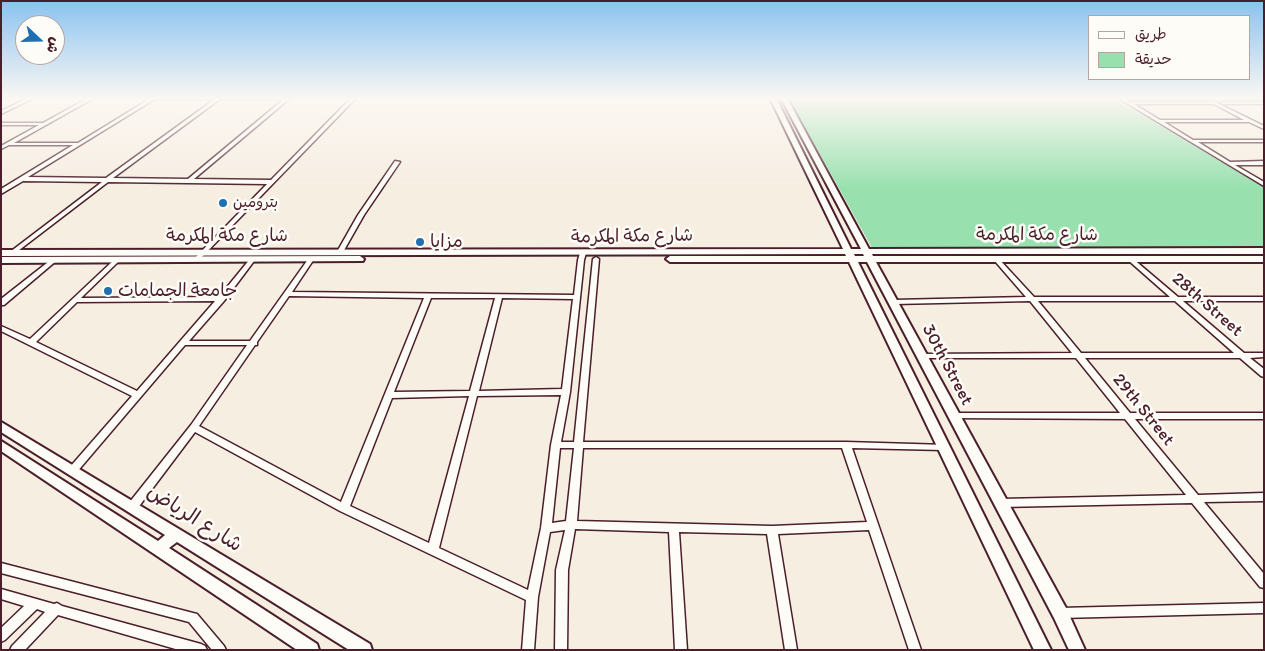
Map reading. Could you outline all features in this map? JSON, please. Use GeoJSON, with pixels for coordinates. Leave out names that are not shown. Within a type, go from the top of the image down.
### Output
{"type":"FeatureCollection","features":[{"type":"Feature","properties":{"kind":"main road"},"geometry":{"type":"LineString","coordinates":[[787,128],[1043,650]]}},
{"type":"Feature","properties":{"kind":"main road","name":"30th Street"},"geometry":{"type":"LineString","coordinates":[[800,128],[1060,612],[1076,650]]}},
{"type":"Feature","properties":{"kind":"main road","name":"شارع مكة المكرمة"},"geometry":{"type":"LineString","coordinates":[[1,260],[869,256],[1264,251]]}},
{"type":"Feature","properties":{"kind":"main road","name":"شارع مكة المكرمة"},"geometry":{"type":"LineString","coordinates":[[1,253],[340,252],[582,257],[596,259],[851,256]]}},
{"type":"Feature","properties":{"kind":"main road"},"geometry":{"type":"LineString","coordinates":[[50,260],[69,253]]}},
{"type":"Feature","properties":{"kind":"main road","name":"شارع مكة المكرمة"},"geometry":{"type":"LineString","coordinates":[[869,256],[996,259],[1264,259]]}},
{"type":"Feature","properties":{"kind":"main road","name":"شارع الرياض"},"geometry":{"type":"LineString","coordinates":[[1,426],[364,650]]}},
{"type":"Feature","properties":{"kind":"main road"},"geometry":{"type":"LineString","coordinates":[[1,445],[311,650]]}},
{"type":"Feature","properties":{"kind":"main road"},"geometry":{"type":"LineString","coordinates":[[158,549],[176,534]]}},
{"type":"Feature","properties":{"kind":"street"},"geometry":{"type":"LineString","coordinates":[[1,148],[36,128]]}},
{"type":"Feature","properties":{"kind":"street"},"geometry":{"type":"LineString","coordinates":[[1,192],[103,128]]}},
{"type":"Feature","properties":{"kind":"street"},"geometry":{"type":"LineString","coordinates":[[12,253],[178,128]]}},
{"type":"Feature","properties":{"kind":"street"},"geometry":{"type":"LineString","coordinates":[[189,181],[252,128]]}},
{"type":"Feature","properties":{"kind":"street"},"geometry":{"type":"LineString","coordinates":[[196,260],[324,128]]}},
{"type":"Feature","properties":{"kind":"street"},"geometry":{"type":"LineString","coordinates":[[1170,128],[1264,184]]}},
{"type":"Feature","properties":{"kind":"street"},"geometry":{"type":"LineString","coordinates":[[1192,142],[1264,142]]}},
{"type":"Feature","properties":{"kind":"street"},"geometry":{"type":"LineString","coordinates":[[8,144],[77,144]]}},
{"type":"Feature","properties":{"kind":"street"},"geometry":{"type":"LineString","coordinates":[[340,252],[361,214],[397,162]]}},
{"type":"Feature","properties":{"kind":"street"},"geometry":{"type":"LineString","coordinates":[[1228,163],[1264,163]]}},
{"type":"Feature","properties":{"kind":"street"},"geometry":{"type":"LineString","coordinates":[[21,180],[272,182]]}},
{"type":"Feature","properties":{"kind":"street"},"geometry":{"type":"LineString","coordinates":[[528,650],[532,597],[546,528],[556,445],[566,392],[582,257]]}},
{"type":"Feature","properties":{"kind":"street"},"geometry":{"type":"LineString","coordinates":[[133,506],[194,427],[289,294],[311,259]]}},
{"type":"Feature","properties":{"kind":"street"},"geometry":{"type":"LineString","coordinates":[[561,650],[562,570],[571,525],[596,259]]}},
{"type":"Feature","properties":{"kind":"street","name":"29th Street"},"geometry":{"type":"LineString","coordinates":[[996,259],[1032,299],[1264,583]]}},
{"type":"Feature","properties":{"kind":"street","name":"28th Street"},"geometry":{"type":"LineString","coordinates":[[1130,259],[1179,299],[1264,374]]}},
{"type":"Feature","properties":{"kind":"street"},"geometry":{"type":"LineString","coordinates":[[1,303],[50,260]]}},
{"type":"Feature","properties":{"kind":"street"},"geometry":{"type":"LineString","coordinates":[[30,342],[77,300],[117,260]]}},
{"type":"Feature","properties":{"kind":"street"},"geometry":{"type":"LineString","coordinates":[[72,470],[183,343],[252,260]]}},
{"type":"Feature","properties":{"kind":"street"},"geometry":{"type":"LineString","coordinates":[[289,294],[576,296]]}},
{"type":"Feature","properties":{"kind":"street"},"geometry":{"type":"LineString","coordinates":[[344,508],[428,296]]}},
{"type":"Feature","properties":{"kind":"street"},"geometry":{"type":"LineString","coordinates":[[433,548],[499,296]]}},
{"type":"Feature","properties":{"kind":"street"},"geometry":{"type":"LineString","coordinates":[[77,300],[220,299]]}},
{"type":"Feature","properties":{"kind":"street"},"geometry":{"type":"LineString","coordinates":[[894,302],[1032,299],[1264,299]]}},
{"type":"Feature","properties":{"kind":"street"},"geometry":{"type":"LineString","coordinates":[[1,328],[138,395]]}},
{"type":"Feature","properties":{"kind":"street"},"geometry":{"type":"LineString","coordinates":[[183,343],[254,343]]}},
{"type":"Feature","properties":{"kind":"street"},"geometry":{"type":"LineString","coordinates":[[923,356],[1264,355]]}},
{"type":"Feature","properties":{"kind":"street"},"geometry":{"type":"LineString","coordinates":[[389,395],[473,392],[566,392]]}},
{"type":"Feature","properties":{"kind":"street"},"geometry":{"type":"LineString","coordinates":[[955,416],[1264,416]]}},
{"type":"Feature","properties":{"kind":"street"},"geometry":{"type":"LineString","coordinates":[[194,427],[344,508],[433,548],[532,597]]}},
{"type":"Feature","properties":{"kind":"street"},"geometry":{"type":"LineString","coordinates":[[556,445],[577,447],[846,445],[944,447]]}},
{"type":"Feature","properties":{"kind":"street"},"geometry":{"type":"LineString","coordinates":[[846,445],[915,650]]}},
{"type":"Feature","properties":{"kind":"street"},"geometry":{"type":"LineString","coordinates":[[1001,503],[1264,496]]}},
{"type":"Feature","properties":{"kind":"street"},"geometry":{"type":"LineString","coordinates":[[546,528],[571,525],[772,530],[872,526]]}},
{"type":"Feature","properties":{"kind":"street"},"geometry":{"type":"LineString","coordinates":[[674,529],[681,650]]}},
{"type":"Feature","properties":{"kind":"street"},"geometry":{"type":"LineString","coordinates":[[772,530],[792,650]]}},
{"type":"Feature","properties":{"kind":"street"},"geometry":{"type":"LineString","coordinates":[[1,568],[193,618],[220,650]]}},
{"type":"Feature","properties":{"kind":"street"},"geometry":{"type":"LineString","coordinates":[[1,594],[57,608],[201,650]]}},
{"type":"Feature","properties":{"kind":"street"},"geometry":{"type":"LineString","coordinates":[[1,636],[35,603]]}},
{"type":"Feature","properties":{"kind":"street"},"geometry":{"type":"LineString","coordinates":[[16,650],[57,608]]}},
{"type":"Feature","properties":{"kind":"street"},"geometry":{"type":"LineString","coordinates":[[1060,612],[1264,608]]}},
{"type":"Feature","properties":{"kind":"green space"},"geometry":{"type":"Polygon","coordinates":[[[806,128],[1165,128],[1264,187],[1264,247],[872,248],[806,128]]]}},
{"type":"Feature","properties":{"kind":"place","name":"بترومين"},"geometry":{"type":"Point","coordinates":[223,203]}},
{"type":"Feature","properties":{"kind":"place","name":"مزايا"},"geometry":{"type":"Point","coordinates":[420,242]}},
{"type":"Feature","properties":{"kind":"place","name":"جامعة الجمامات"},"geometry":{"type":"Point","coordinates":[108,291]}}]}
